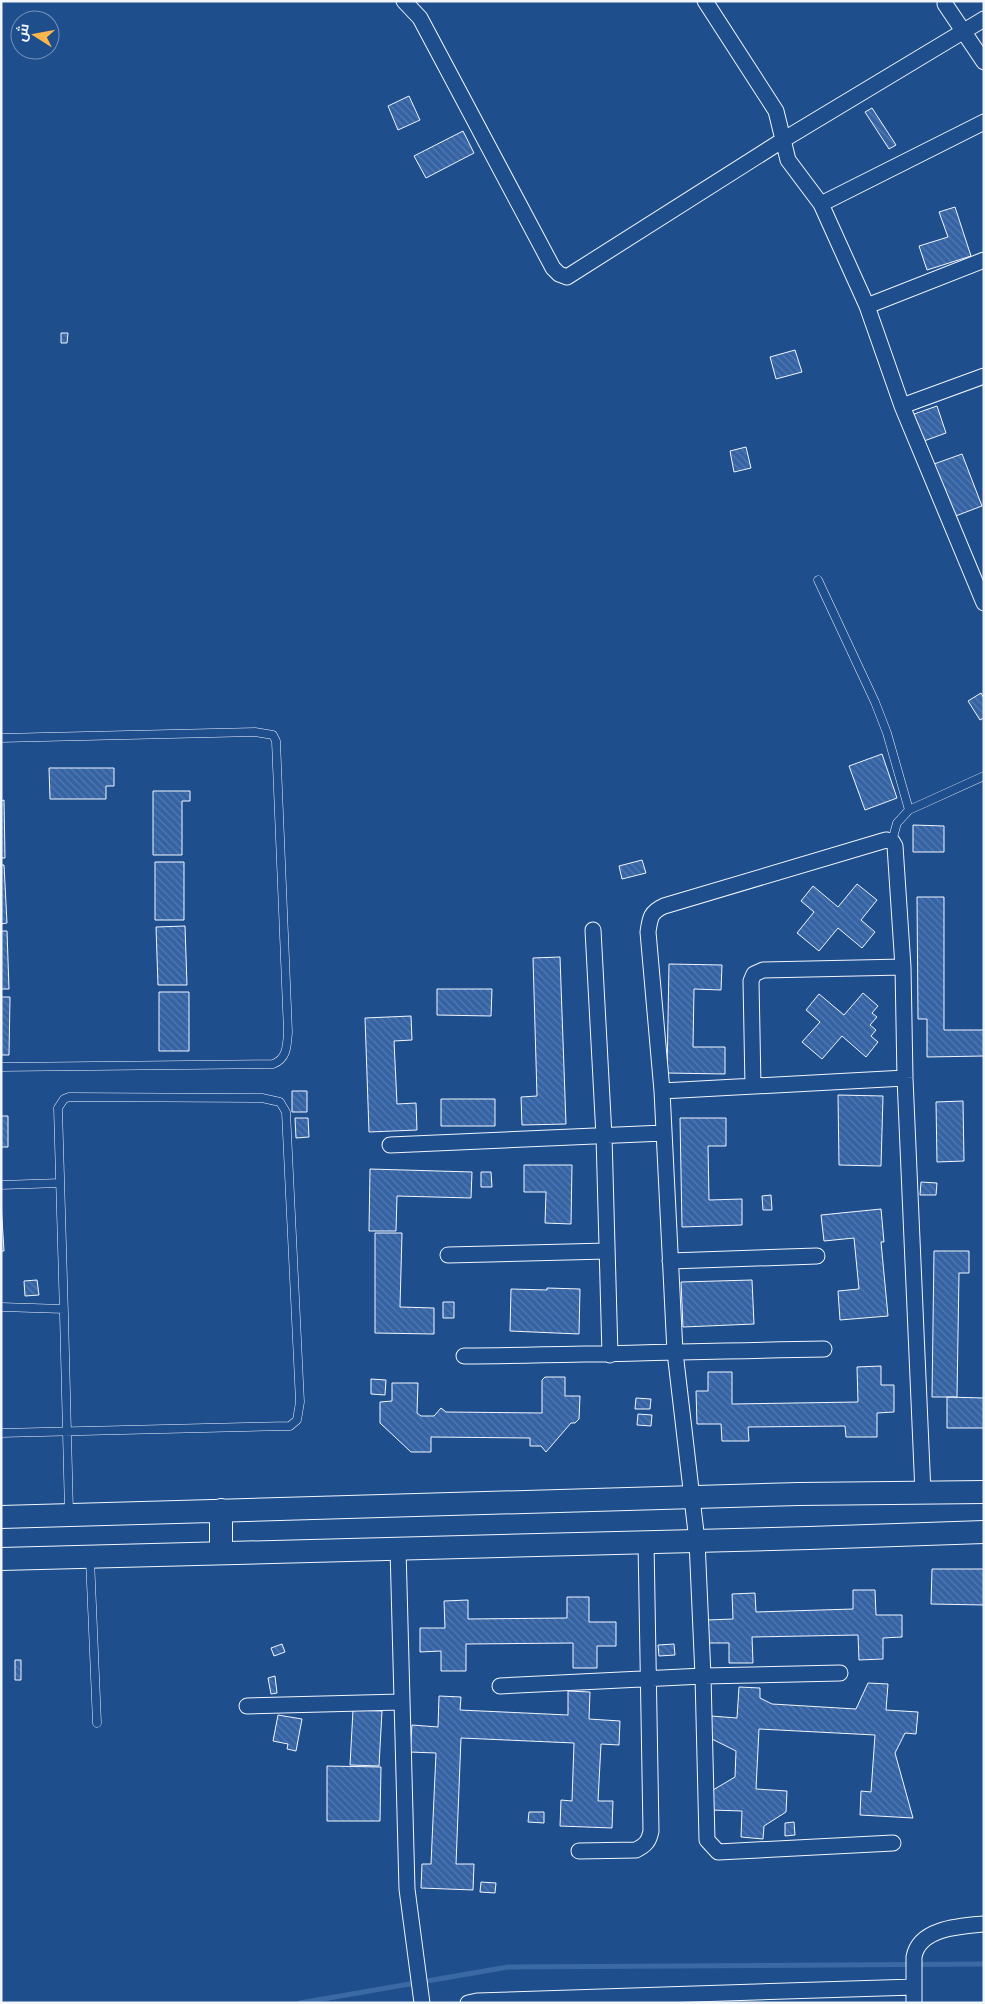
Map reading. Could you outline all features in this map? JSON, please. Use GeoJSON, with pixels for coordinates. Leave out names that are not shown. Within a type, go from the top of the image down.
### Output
{"type":"FeatureCollection","features":[{"type":"Feature","properties":{"kind":"street"},"geometry":{"type":"LineString","coordinates":[[404,1],[420,18],[553,268],[567,277],[783,140],[964,33],[984,19]]}},
{"type":"Feature","properties":{"kind":"street"},"geometry":{"type":"LineString","coordinates":[[705,1],[776,111],[788,160],[820,204],[867,306],[902,406],[984,603]]}},
{"type":"Feature","properties":{"kind":"street"},"geometry":{"type":"LineString","coordinates":[[944,4],[984,62]]}},
{"type":"Feature","properties":{"kind":"street"},"geometry":{"type":"LineString","coordinates":[[820,204],[984,122]]}},
{"type":"Feature","properties":{"kind":"street"},"geometry":{"type":"LineString","coordinates":[[867,306],[984,260]]}},
{"type":"Feature","properties":{"kind":"street"},"geometry":{"type":"LineString","coordinates":[[902,406],[984,376]]}},
{"type":"Feature","properties":{"kind":"street"},"geometry":{"type":"LineString","coordinates":[[893,1843],[718,1852],[707,1840],[697,1541],[675,1352],[662,1091],[648,932],[650,918],[654,911],[664,906],[880,841],[892,841],[895,846],[903,967],[905,1078],[923,1493]]}},
{"type":"Feature","properties":{"kind":"street"},"geometry":{"type":"LineString","coordinates":[[592,930],[604,1136],[610,1355]]}},
{"type":"Feature","properties":{"kind":"street"},"geometry":{"type":"LineString","coordinates":[[753,1086],[751,981],[754,974],[763,970],[903,967]]}},
{"type":"Feature","properties":{"kind":"street"},"geometry":{"type":"LineString","coordinates":[[662,1091],[905,1078]]}},
{"type":"Feature","properties":{"kind":"street"},"geometry":{"type":"LineString","coordinates":[[390,1145],[664,1133]]}},
{"type":"Feature","properties":{"kind":"street"},"geometry":{"type":"LineString","coordinates":[[448,1254],[607,1251]]}},
{"type":"Feature","properties":{"kind":"street"},"geometry":{"type":"LineString","coordinates":[[670,1261],[817,1256]]}},
{"type":"Feature","properties":{"kind":"street"},"geometry":{"type":"LineString","coordinates":[[464,1356],[610,1355],[824,1349]]}},
{"type":"Feature","properties":{"kind":"street"},"geometry":{"type":"LineString","coordinates":[[1,1516],[798,1494],[984,1492]]}},
{"type":"Feature","properties":{"kind":"street"},"geometry":{"type":"LineString","coordinates":[[220,1510],[221,1552]]}},
{"type":"Feature","properties":{"kind":"street"},"geometry":{"type":"LineString","coordinates":[[1,1558],[984,1532]]}},
{"type":"Feature","properties":{"kind":"street"},"geometry":{"type":"LineString","coordinates":[[579,1851],[636,1850],[644,1846],[649,1840],[651,1831],[646,1542]]}},
{"type":"Feature","properties":{"kind":"street"},"geometry":{"type":"LineString","coordinates":[[398,1548],[407,1889],[421,1997]]}},
{"type":"Feature","properties":{"kind":"street"},"geometry":{"type":"LineString","coordinates":[[500,1686],[703,1676],[840,1673]]}},
{"type":"Feature","properties":{"kind":"street"},"geometry":{"type":"LineString","coordinates":[[246,1706],[401,1702]]}},
{"type":"Feature","properties":{"kind":"street"},"geometry":{"type":"LineString","coordinates":[[914,2003],[914,1957],[919,1944],[929,1935],[961,1926],[984,1924]]}},
{"type":"Feature","properties":{"kind":"street"},"geometry":{"type":"LineString","coordinates":[[468,2003],[476,2001],[708,1998],[914,1980]]}},
{"type":"Feature","properties":{"kind":"lane"},"geometry":{"type":"LineString","coordinates":[[818,580],[884,726],[909,810]]}},
{"type":"Feature","properties":{"kind":"lane"},"geometry":{"type":"LineString","coordinates":[[1,738],[255,732],[273,735],[276,741],[288,1032],[285,1055],[280,1061],[273,1064],[1,1068]]}},
{"type":"Feature","properties":{"kind":"lane"},"geometry":{"type":"LineString","coordinates":[[892,841],[898,823],[909,810],[984,776]]}},
{"type":"Feature","properties":{"kind":"lane"},"geometry":{"type":"LineString","coordinates":[[1,1433],[67,1433],[290,1426],[297,1420],[300,1402],[286,1112],[280,1102],[262,1098],[69,1097],[64,1098],[58,1108],[64,1309],[67,1433],[69,1515]]}},
{"type":"Feature","properties":{"kind":"lane"},"geometry":{"type":"LineString","coordinates":[[1,1185],[60,1183]]}},
{"type":"Feature","properties":{"kind":"lane"},"geometry":{"type":"LineString","coordinates":[[1,1307],[64,1309]]}},
{"type":"Feature","properties":{"kind":"lane"},"geometry":{"type":"LineString","coordinates":[[90,1557],[97,1723]]}},
{"type":"Feature","properties":{"kind":"building"},"geometry":{"type":"Polygon","coordinates":[[[409,96],[420,120],[398,130],[388,106],[409,96]]]}},
{"type":"Feature","properties":{"kind":"building"},"geometry":{"type":"Polygon","coordinates":[[[872,108],[896,145],[889,149],[865,112],[872,108]]]}},
{"type":"Feature","properties":{"kind":"building"},"geometry":{"type":"Polygon","coordinates":[[[463,131],[474,153],[426,178],[414,156],[463,131]]]}},
{"type":"Feature","properties":{"kind":"building"},"geometry":{"type":"Polygon","coordinates":[[[955,207],[971,256],[927,270],[919,246],[948,237],[939,212],[955,207]]]}},
{"type":"Feature","properties":{"kind":"building"},"geometry":{"type":"Polygon","coordinates":[[[61,333],[68,333],[67,343],[61,343],[61,333]]]}},
{"type":"Feature","properties":{"kind":"building"},"geometry":{"type":"Polygon","coordinates":[[[795,350],[802,372],[776,379],[770,357],[795,350]]]}},
{"type":"Feature","properties":{"kind":"building"},"geometry":{"type":"Polygon","coordinates":[[[937,406],[946,433],[924,441],[914,414],[937,406]]]}},
{"type":"Feature","properties":{"kind":"building"},"geometry":{"type":"Polygon","coordinates":[[[746,447],[751,468],[734,472],[730,451],[746,447]]]}},
{"type":"Feature","properties":{"kind":"building"},"geometry":{"type":"Polygon","coordinates":[[[962,454],[982,506],[953,517],[934,464],[962,454]]]}},
{"type":"Feature","properties":{"kind":"building"},"geometry":{"type":"Polygon","coordinates":[[[981,693],[984,698],[984,718],[980,720],[968,701],[981,693]]]}},
{"type":"Feature","properties":{"kind":"building"},"geometry":{"type":"Polygon","coordinates":[[[882,754],[897,798],[865,810],[849,766],[882,754]]]}},
{"type":"Feature","properties":{"kind":"building"},"geometry":{"type":"Polygon","coordinates":[[[49,768],[114,768],[114,786],[106,786],[106,799],[50,799],[49,768]]]}},
{"type":"Feature","properties":{"kind":"building"},"geometry":{"type":"Polygon","coordinates":[[[153,791],[190,791],[190,801],[182,801],[182,855],[153,855],[153,791]]]}},
{"type":"Feature","properties":{"kind":"building"},"geometry":{"type":"Polygon","coordinates":[[[4,800],[5,858],[1,858],[1,801],[4,800]]]}},
{"type":"Feature","properties":{"kind":"building"},"geometry":{"type":"Polygon","coordinates":[[[913,825],[944,826],[944,852],[913,852],[913,825]]]}},
{"type":"Feature","properties":{"kind":"building"},"geometry":{"type":"Polygon","coordinates":[[[642,860],[646,873],[622,879],[619,866],[642,860]]]}},
{"type":"Feature","properties":{"kind":"building"},"geometry":{"type":"Polygon","coordinates":[[[155,862],[184,862],[184,920],[155,920],[155,862]]]}},
{"type":"Feature","properties":{"kind":"building"},"geometry":{"type":"Polygon","coordinates":[[[1,865],[4,865],[7,923],[1,924],[1,865]]]}},
{"type":"Feature","properties":{"kind":"building"},"geometry":{"type":"Polygon","coordinates":[[[857,884],[877,900],[861,920],[875,932],[862,948],[838,928],[819,951],[797,933],[814,912],[801,901],[813,886],[838,907],[857,884]]]}},
{"type":"Feature","properties":{"kind":"building"},"geometry":{"type":"Polygon","coordinates":[[[917,897],[944,897],[944,1030],[984,1030],[984,1056],[927,1057],[927,1019],[918,1019],[917,897]]]}},
{"type":"Feature","properties":{"kind":"building"},"geometry":{"type":"Polygon","coordinates":[[[185,926],[187,985],[158,985],[156,927],[185,926]]]}},
{"type":"Feature","properties":{"kind":"building"},"geometry":{"type":"Polygon","coordinates":[[[1,931],[7,931],[9,989],[1,989],[1,931]]]}},
{"type":"Feature","properties":{"kind":"building"},"geometry":{"type":"Polygon","coordinates":[[[560,957],[566,1124],[522,1125],[521,1097],[537,1096],[533,958],[560,957]]]}},
{"type":"Feature","properties":{"kind":"building"},"geometry":{"type":"Polygon","coordinates":[[[669,964],[722,965],[721,990],[694,989],[693,1047],[725,1047],[725,1074],[667,1073],[669,964]]]}},
{"type":"Feature","properties":{"kind":"building"},"geometry":{"type":"Polygon","coordinates":[[[437,989],[492,989],[491,1016],[437,1015],[437,989]]]}},
{"type":"Feature","properties":{"kind":"building"},"geometry":{"type":"Polygon","coordinates":[[[159,992],[189,992],[189,1051],[159,1051],[159,992]]]}},
{"type":"Feature","properties":{"kind":"building"},"geometry":{"type":"Polygon","coordinates":[[[863,993],[878,1006],[872,1013],[877,1017],[870,1025],[876,1030],[871,1036],[878,1042],[866,1057],[842,1036],[822,1059],[802,1042],[820,1022],[806,1010],[819,994],[844,1015],[863,993]]]}},
{"type":"Feature","properties":{"kind":"building"},"geometry":{"type":"Polygon","coordinates":[[[1,997],[10,997],[9,1055],[1,1055],[1,997]]]}},
{"type":"Feature","properties":{"kind":"building"},"geometry":{"type":"Polygon","coordinates":[[[411,1016],[412,1040],[394,1041],[397,1104],[416,1103],[417,1130],[369,1132],[365,1018],[411,1016]]]}},
{"type":"Feature","properties":{"kind":"building"},"geometry":{"type":"Polygon","coordinates":[[[292,1091],[307,1091],[307,1112],[292,1112],[292,1091]]]}},
{"type":"Feature","properties":{"kind":"building"},"geometry":{"type":"Polygon","coordinates":[[[838,1095],[883,1096],[881,1166],[839,1165],[838,1095]]]}},
{"type":"Feature","properties":{"kind":"building"},"geometry":{"type":"Polygon","coordinates":[[[441,1099],[495,1099],[495,1126],[441,1126],[441,1099]]]}},
{"type":"Feature","properties":{"kind":"building"},"geometry":{"type":"Polygon","coordinates":[[[963,1101],[964,1161],[937,1162],[936,1102],[963,1101]]]}},
{"type":"Feature","properties":{"kind":"building"},"geometry":{"type":"Polygon","coordinates":[[[1,1116],[8,1116],[8,1147],[1,1147],[1,1116]]]}},
{"type":"Feature","properties":{"kind":"building"},"geometry":{"type":"Polygon","coordinates":[[[295,1118],[308,1118],[309,1137],[296,1138],[295,1118]]]}},
{"type":"Feature","properties":{"kind":"building"},"geometry":{"type":"Polygon","coordinates":[[[680,1118],[726,1118],[726,1146],[708,1146],[709,1200],[742,1199],[742,1225],[682,1227],[680,1118]]]}},
{"type":"Feature","properties":{"kind":"building"},"geometry":{"type":"Polygon","coordinates":[[[524,1165],[572,1165],[571,1224],[545,1223],[546,1192],[524,1192],[524,1165]]]}},
{"type":"Feature","properties":{"kind":"building"},"geometry":{"type":"Polygon","coordinates":[[[370,1169],[472,1172],[471,1198],[397,1196],[396,1231],[369,1231],[370,1169]]]}},
{"type":"Feature","properties":{"kind":"building"},"geometry":{"type":"Polygon","coordinates":[[[481,1172],[491,1172],[492,1187],[481,1187],[481,1172]]]}},
{"type":"Feature","properties":{"kind":"building"},"geometry":{"type":"Polygon","coordinates":[[[921,1182],[937,1183],[936,1195],[920,1195],[921,1182]]]}},
{"type":"Feature","properties":{"kind":"building"},"geometry":{"type":"Polygon","coordinates":[[[771,1195],[772,1210],[763,1210],[762,1196],[771,1195]]]}},
{"type":"Feature","properties":{"kind":"building"},"geometry":{"type":"Polygon","coordinates":[[[1,1203],[4,1251],[1,1251],[1,1203]]]}},
{"type":"Feature","properties":{"kind":"building"},"geometry":{"type":"Polygon","coordinates":[[[881,1209],[884,1242],[881,1242],[888,1316],[840,1320],[838,1291],[859,1289],[854,1238],[824,1241],[821,1215],[881,1209]]]}},
{"type":"Feature","properties":{"kind":"building"},"geometry":{"type":"Polygon","coordinates":[[[375,1233],[402,1233],[400,1307],[434,1308],[434,1334],[375,1333],[375,1233]]]}},
{"type":"Feature","properties":{"kind":"building"},"geometry":{"type":"Polygon","coordinates":[[[934,1251],[969,1251],[969,1273],[959,1273],[957,1397],[932,1397],[934,1251]]]}},
{"type":"Feature","properties":{"kind":"building"},"geometry":{"type":"Polygon","coordinates":[[[37,1280],[39,1295],[25,1296],[24,1281],[37,1280]]]}},
{"type":"Feature","properties":{"kind":"building"},"geometry":{"type":"Polygon","coordinates":[[[752,1280],[754,1324],[683,1327],[681,1282],[752,1280]]]}},
{"type":"Feature","properties":{"kind":"building"},"geometry":{"type":"Polygon","coordinates":[[[547,1288],[580,1289],[579,1334],[510,1331],[511,1289],[547,1290],[547,1288]]]}},
{"type":"Feature","properties":{"kind":"building"},"geometry":{"type":"Polygon","coordinates":[[[443,1302],[454,1302],[454,1318],[443,1318],[443,1302]]]}},
{"type":"Feature","properties":{"kind":"building"},"geometry":{"type":"Polygon","coordinates":[[[881,1366],[881,1385],[894,1385],[894,1412],[877,1413],[877,1437],[846,1437],[845,1426],[748,1427],[749,1441],[722,1441],[721,1424],[697,1424],[696,1391],[708,1391],[708,1372],[732,1372],[732,1404],[858,1402],[857,1367],[881,1366]]]}},
{"type":"Feature","properties":{"kind":"building"},"geometry":{"type":"Polygon","coordinates":[[[545,1377],[565,1377],[565,1396],[580,1396],[579,1419],[575,1423],[571,1423],[546,1452],[541,1446],[530,1446],[530,1438],[431,1437],[431,1452],[411,1452],[380,1423],[380,1402],[392,1401],[392,1383],[418,1383],[417,1413],[421,1416],[434,1416],[441,1408],[446,1412],[542,1413],[542,1380],[545,1377]]]}},
{"type":"Feature","properties":{"kind":"building"},"geometry":{"type":"Polygon","coordinates":[[[371,1379],[386,1380],[385,1395],[371,1394],[371,1379]]]}},
{"type":"Feature","properties":{"kind":"building"},"geometry":{"type":"Polygon","coordinates":[[[947,1397],[984,1398],[984,1428],[947,1428],[947,1397]]]}},
{"type":"Feature","properties":{"kind":"building"},"geometry":{"type":"Polygon","coordinates":[[[636,1398],[651,1399],[650,1409],[635,1409],[636,1398]]]}},
{"type":"Feature","properties":{"kind":"building"},"geometry":{"type":"Polygon","coordinates":[[[638,1414],[652,1415],[651,1426],[637,1425],[638,1414]]]}},
{"type":"Feature","properties":{"kind":"building"},"geometry":{"type":"Polygon","coordinates":[[[932,1569],[984,1569],[984,1605],[931,1604],[932,1569]]]}},
{"type":"Feature","properties":{"kind":"building"},"geometry":{"type":"Polygon","coordinates":[[[853,1590],[875,1590],[876,1615],[902,1615],[902,1637],[883,1638],[883,1659],[859,1660],[858,1635],[752,1637],[753,1663],[729,1663],[729,1643],[708,1643],[707,1620],[733,1619],[732,1594],[755,1593],[756,1612],[853,1609],[853,1590]]]}},
{"type":"Feature","properties":{"kind":"building"},"geometry":{"type":"Polygon","coordinates":[[[567,1597],[589,1597],[589,1622],[616,1622],[616,1646],[597,1646],[597,1668],[573,1668],[573,1643],[466,1644],[466,1671],[441,1671],[441,1651],[420,1652],[420,1628],[445,1628],[444,1601],[468,1600],[468,1619],[567,1618],[567,1597]]]}},
{"type":"Feature","properties":{"kind":"building"},"geometry":{"type":"Polygon","coordinates":[[[282,1644],[285,1652],[274,1656],[271,1648],[282,1644]]]}},
{"type":"Feature","properties":{"kind":"building"},"geometry":{"type":"Polygon","coordinates":[[[674,1644],[675,1655],[659,1656],[658,1645],[674,1644]]]}},
{"type":"Feature","properties":{"kind":"building"},"geometry":{"type":"Polygon","coordinates":[[[15,1660],[21,1660],[21,1680],[15,1680],[15,1660]]]}},
{"type":"Feature","properties":{"kind":"building"},"geometry":{"type":"Polygon","coordinates":[[[275,1676],[277,1693],[271,1694],[268,1678],[275,1676]]]}},
{"type":"Feature","properties":{"kind":"building"},"geometry":{"type":"Polygon","coordinates":[[[868,1683],[888,1684],[886,1710],[918,1712],[916,1734],[905,1733],[895,1753],[913,1818],[860,1815],[861,1791],[871,1792],[875,1735],[759,1729],[756,1789],[787,1791],[786,1812],[764,1826],[763,1839],[741,1837],[742,1811],[711,1810],[713,1790],[735,1777],[736,1751],[710,1738],[711,1716],[737,1718],[739,1687],[760,1688],[760,1698],[772,1704],[856,1709],[868,1683]]]}},
{"type":"Feature","properties":{"kind":"building"},"geometry":{"type":"Polygon","coordinates":[[[568,1691],[590,1692],[589,1719],[620,1721],[619,1745],[601,1744],[598,1801],[613,1801],[612,1828],[560,1826],[561,1800],[572,1801],[574,1743],[461,1738],[456,1864],[474,1864],[473,1890],[421,1888],[422,1864],[431,1864],[436,1753],[410,1752],[412,1725],[438,1727],[439,1696],[461,1697],[460,1710],[568,1715],[568,1691]]]}},
{"type":"Feature","properties":{"kind":"building"},"geometry":{"type":"Polygon","coordinates":[[[353,1710],[382,1711],[379,1766],[350,1765],[353,1710]]]}},
{"type":"Feature","properties":{"kind":"building"},"geometry":{"type":"Polygon","coordinates":[[[278,1715],[302,1719],[296,1751],[287,1749],[288,1744],[273,1741],[278,1715]]]}},
{"type":"Feature","properties":{"kind":"building"},"geometry":{"type":"Polygon","coordinates":[[[327,1766],[381,1767],[380,1821],[327,1821],[327,1766]]]}},
{"type":"Feature","properties":{"kind":"building"},"geometry":{"type":"Polygon","coordinates":[[[529,1812],[544,1812],[544,1823],[528,1822],[529,1812]]]}},
{"type":"Feature","properties":{"kind":"building"},"geometry":{"type":"Polygon","coordinates":[[[794,1822],[795,1835],[785,1836],[785,1823],[794,1822]]]}},
{"type":"Feature","properties":{"kind":"building"},"geometry":{"type":"Polygon","coordinates":[[[481,1882],[496,1883],[495,1893],[480,1892],[481,1882]]]}},
{"type":"Feature","properties":{"kind":"waterway"},"geometry":{"type":"LineString","coordinates":[[300,2003],[508,1967],[984,1964]]}}]}
